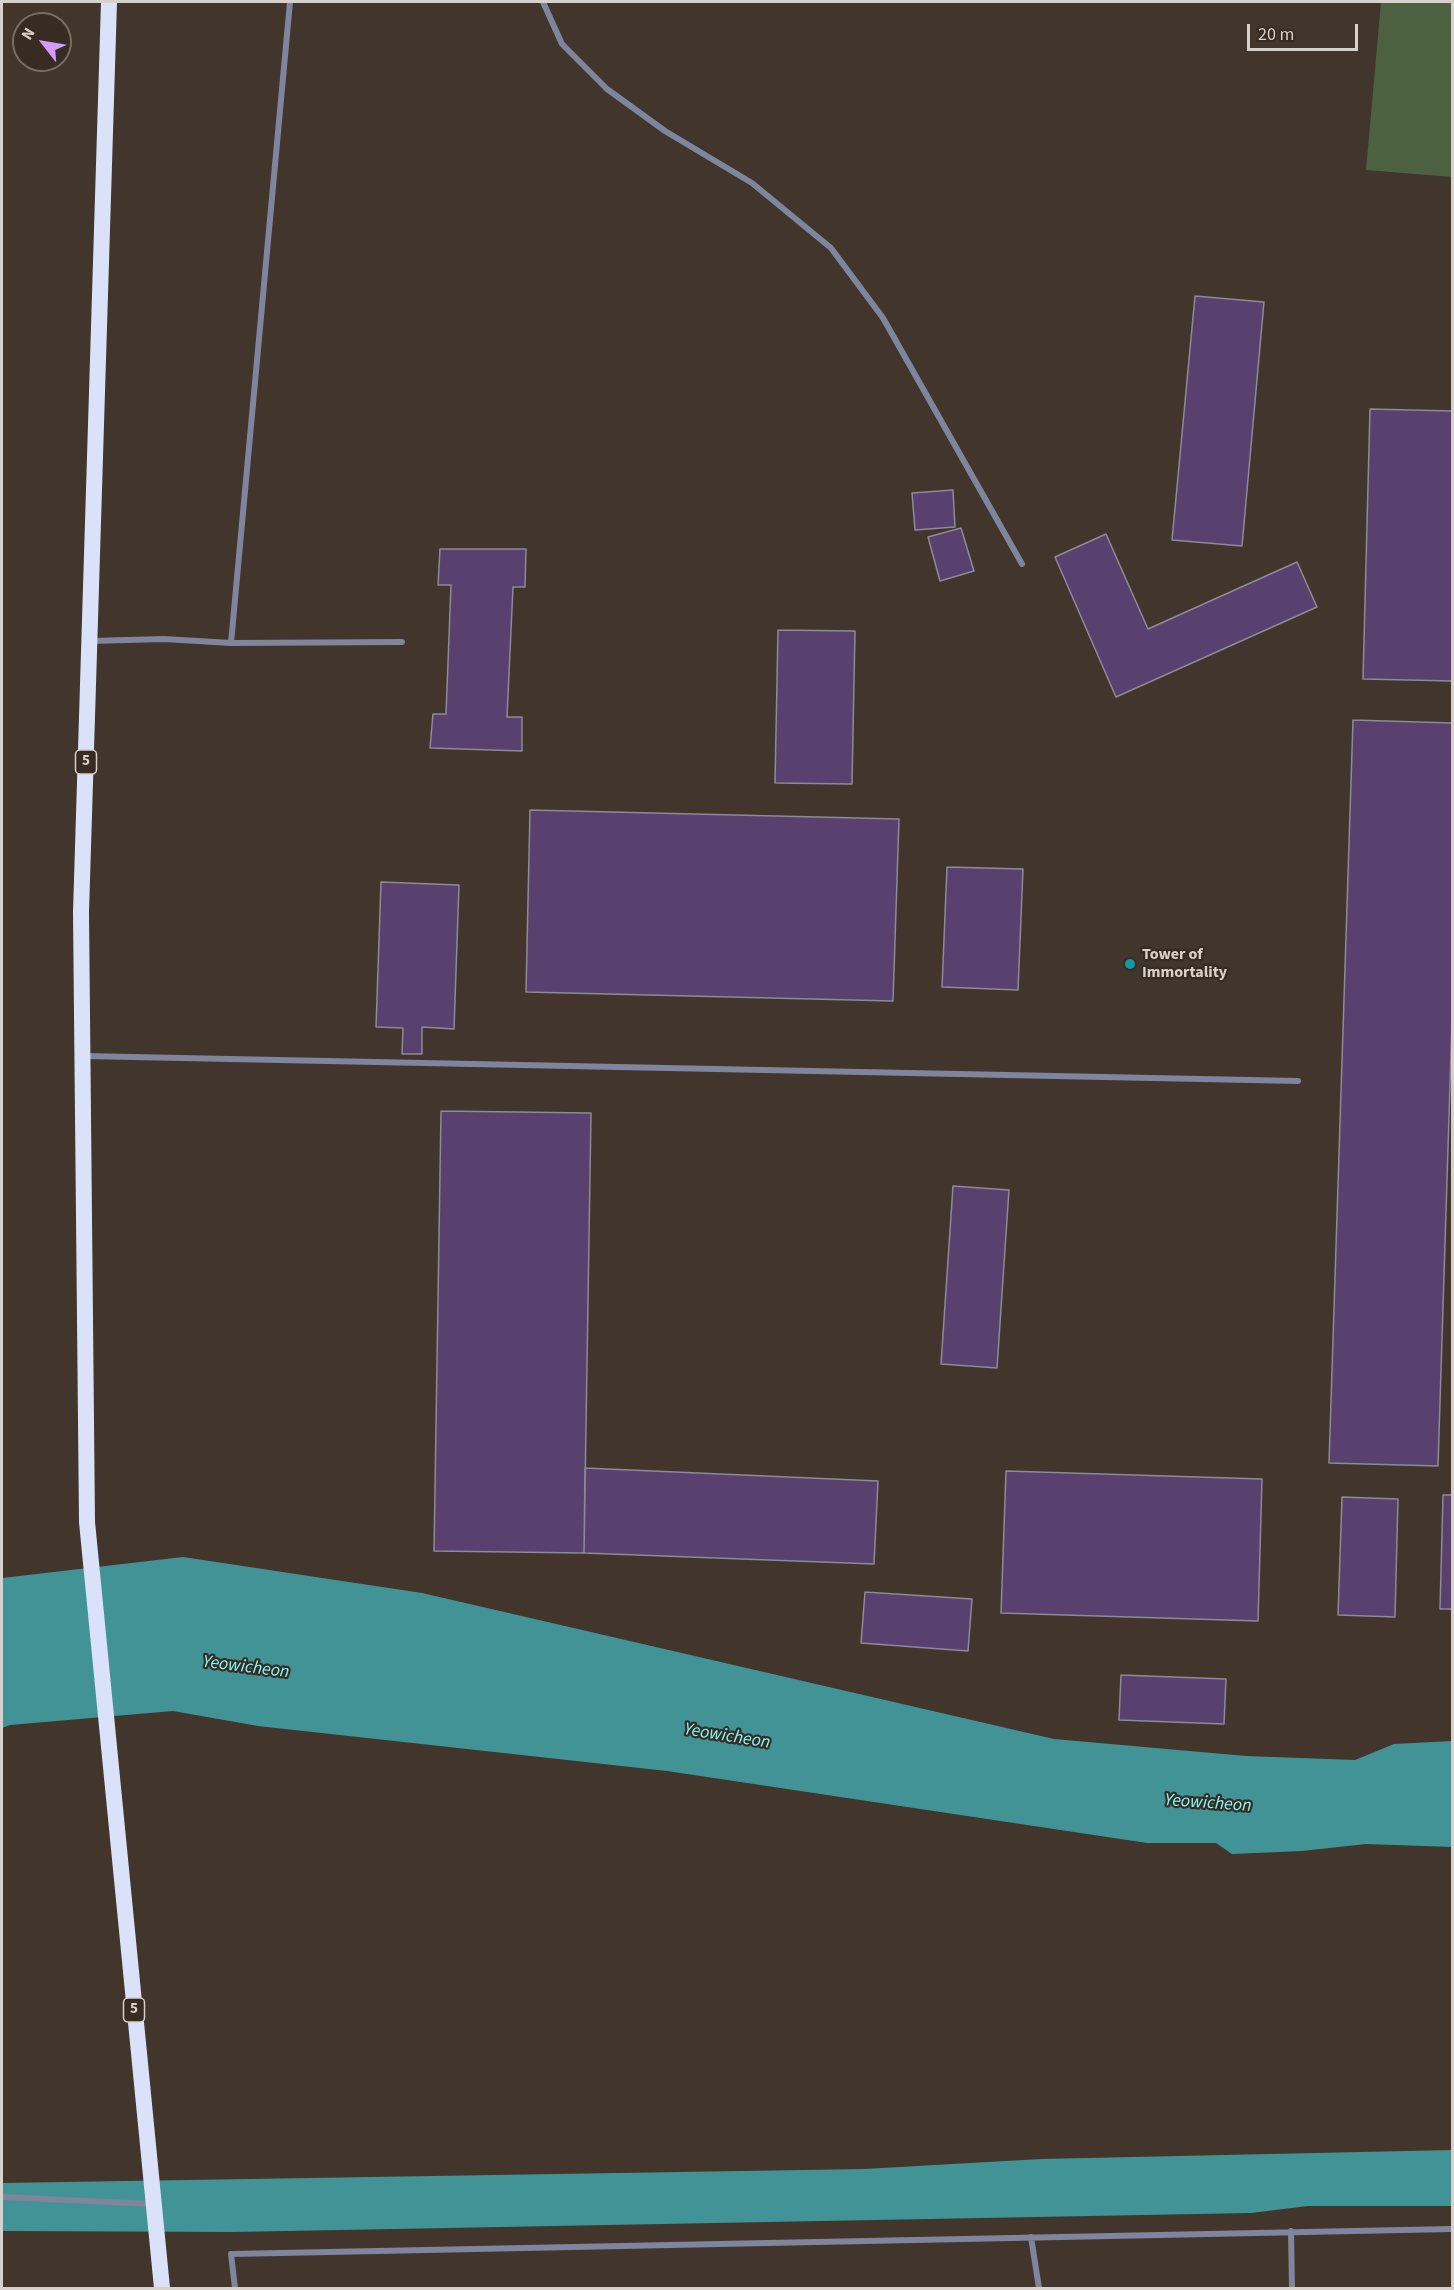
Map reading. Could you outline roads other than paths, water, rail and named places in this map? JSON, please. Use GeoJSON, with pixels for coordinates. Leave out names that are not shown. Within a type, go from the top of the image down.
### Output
{"type":"FeatureCollection","features":[{"type":"Feature","properties":{"kind":"highway","name":"5"},"geometry":{"type":"LineString","coordinates":[[110,2],[81,912],[87,1522],[162,2289]]}},
{"type":"Feature","properties":{"kind":"street"},"geometry":{"type":"LineString","coordinates":[[231,643],[290,2]]}},
{"type":"Feature","properties":{"kind":"street"},"geometry":{"type":"LineString","coordinates":[[543,2],[562,44],[607,89],[665,131],[752,183],[831,248],[883,318],[1022,564]]}},
{"type":"Feature","properties":{"kind":"street"},"geometry":{"type":"LineString","coordinates":[[90,641],[164,639],[231,643],[402,642]]}},
{"type":"Feature","properties":{"kind":"street"},"geometry":{"type":"LineString","coordinates":[[83,1056],[1298,1081]]}},
{"type":"Feature","properties":{"kind":"street"},"geometry":{"type":"LineString","coordinates":[[2,2197],[153,2204]]}},
{"type":"Feature","properties":{"kind":"street"},"geometry":{"type":"LineString","coordinates":[[235,2289],[231,2254],[1452,2229]]}},
{"type":"Feature","properties":{"kind":"street"},"geometry":{"type":"LineString","coordinates":[[1291,2231],[1292,2289]]}},
{"type":"Feature","properties":{"kind":"street"},"geometry":{"type":"LineString","coordinates":[[1031,2236],[1039,2289]]}},
{"type":"Feature","properties":{"kind":"water","name":"Yeowicheon"},"geometry":{"type":"Polygon","coordinates":[[[183,1557],[422,1593],[1054,1739],[1246,1756],[1355,1760],[1394,1744],[1452,1741],[1452,1847],[1366,1844],[1302,1851],[1232,1854],[1216,1843],[1147,1843],[667,1771],[258,1726],[173,1711],[10,1725],[2,1728],[2,1578],[183,1557]]]}},
{"type":"Feature","properties":{"kind":"water"},"geometry":{"type":"Polygon","coordinates":[[[1452,2150],[1452,2206],[1308,2206],[1251,2213],[233,2232],[2,2231],[2,2183],[864,2169],[1041,2159],[1452,2150]]]}},
{"type":"Feature","properties":{"kind":"place","name":"Tower of Immortality"},"geometry":{"type":"Point","coordinates":[1130,964]}}]}
